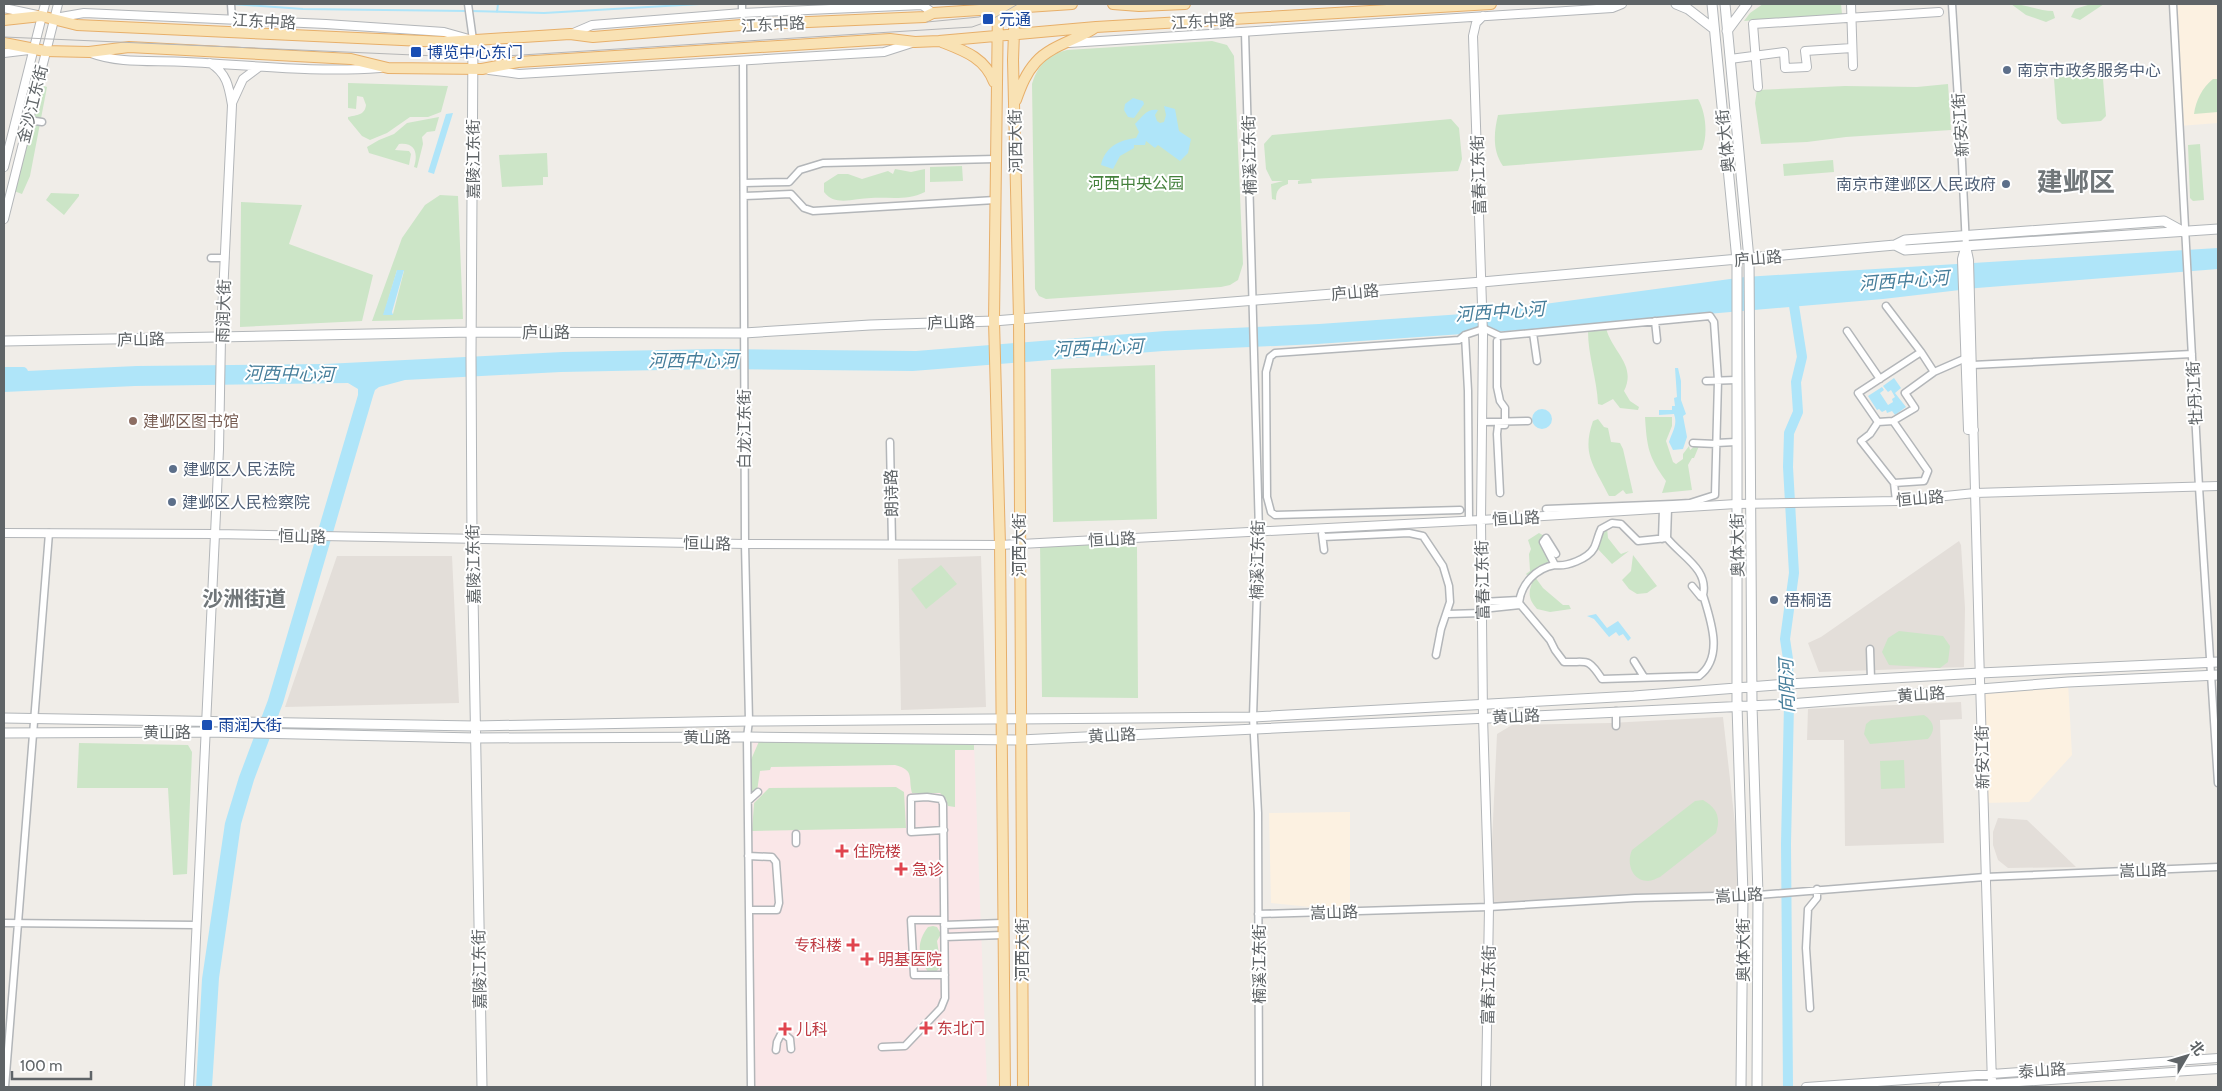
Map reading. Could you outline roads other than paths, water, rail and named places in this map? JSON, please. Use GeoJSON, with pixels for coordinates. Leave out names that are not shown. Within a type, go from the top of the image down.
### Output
{"type":"FeatureCollection","features":[{"type":"Feature","properties":{"kind":"main road"},"geometry":{"type":"LineString","coordinates":[[935,13],[953,4]]}},
{"type":"Feature","properties":{"kind":"main road","name":"江东中路"},"geometry":{"type":"LineString","coordinates":[[4,20],[41,16],[77,24],[277,36],[445,42],[570,34],[593,37],[741,25],[925,17],[935,13],[998,6],[1072,4]]}},
{"type":"Feature","properties":{"kind":"main road","name":"江东中路"},"geometry":{"type":"LineString","coordinates":[[1113,4],[1139,6],[1185,4]]}},
{"type":"Feature","properties":{"kind":"main road","name":"江东中路"},"geometry":{"type":"LineString","coordinates":[[4,42],[33,50],[45,51],[89,52],[129,47],[351,59],[388,68],[477,69],[518,62],[890,39],[915,42],[939,41],[1096,27],[1491,4]]}},
{"type":"Feature","properties":{"kind":"main road"},"geometry":{"type":"LineString","coordinates":[[1676,4],[1688,9],[1714,29]]}},
{"type":"Feature","properties":{"kind":"main road","name":"奥体大街"},"geometry":{"type":"LineString","coordinates":[[1712,4],[1737,260],[1737,706],[1743,895],[1742,1087]]}},
{"type":"Feature","properties":{"kind":"main road","name":"奥体大街"},"geometry":{"type":"LineString","coordinates":[[1725,4],[1749,259],[1752,706],[1758,894],[1757,1087]]}},
{"type":"Feature","properties":{"kind":"main road"},"geometry":{"type":"LineString","coordinates":[[1727,31],[1747,4]]}},
{"type":"Feature","properties":{"kind":"main road","name":"河西大街"},"geometry":{"type":"LineString","coordinates":[[1015,5],[1014,105],[1019,319],[1023,1087]]}},
{"type":"Feature","properties":{"kind":"main road","name":"河西大街"},"geometry":{"type":"LineString","coordinates":[[998,6],[994,321],[1000,545],[1002,935],[1005,1087]]}},
{"type":"Feature","properties":{"kind":"main road"},"geometry":{"type":"LineString","coordinates":[[1014,105],[1025,76],[1035,62],[1052,50],[1069,43],[1096,27]]}},
{"type":"Feature","properties":{"kind":"main road","name":"嘉陵江东街"},"geometry":{"type":"LineString","coordinates":[[473,40],[477,69],[471,332],[472,540],[482,1087]]}},
{"type":"Feature","properties":{"kind":"main road"},"geometry":{"type":"LineString","coordinates":[[939,41],[960,49],[984,63],[996,87]]}},
{"type":"Feature","properties":{"kind":"main road","name":"庐山路"},"geometry":{"type":"LineString","coordinates":[[4,341],[471,332],[744,333],[870,325],[994,321],[1482,282],[1895,246],[1905,250],[1965,241],[2218,229]]}},
{"type":"Feature","properties":{"kind":"main road","name":"黄山路"},"geometry":{"type":"LineString","coordinates":[[4,718],[475,726],[1253,716],[1483,705],[1871,679],[2214,662]]}},
{"type":"Feature","properties":{"kind":"main road","name":"黄山路"},"geometry":{"type":"LineString","coordinates":[[4,733],[206,732],[475,738],[747,737],[1020,740],[1752,706],[2068,682],[2214,675]]}},
{"type":"Feature","properties":{"kind":"street","name":"金沙江东街"},"geometry":{"type":"LineString","coordinates":[[4,167],[45,4]]}},
{"type":"Feature","properties":{"kind":"street","name":"金沙江东街"},"geometry":{"type":"LineString","coordinates":[[4,219],[58,4]]}},
{"type":"Feature","properties":{"kind":"street"},"geometry":{"type":"LineString","coordinates":[[231,4],[232,19]]}},
{"type":"Feature","properties":{"kind":"street"},"geometry":{"type":"LineString","coordinates":[[468,4],[473,40]]}},
{"type":"Feature","properties":{"kind":"street"},"geometry":{"type":"LineString","coordinates":[[742,4],[742,13]]}},
{"type":"Feature","properties":{"kind":"street","name":"江东中路"},"geometry":{"type":"LineString","coordinates":[[1069,43],[1612,8],[1622,4]]}},
{"type":"Feature","properties":{"kind":"street"},"geometry":{"type":"LineString","coordinates":[[1851,4],[1853,66]]}},
{"type":"Feature","properties":{"kind":"street","name":"新安江街"},"geometry":{"type":"LineString","coordinates":[[1952,4],[1966,260],[1968,430],[1974,430]]}},
{"type":"Feature","properties":{"kind":"street","name":"牡丹江街"},"geometry":{"type":"LineString","coordinates":[[2173,4],[2200,487],[2214,662],[2218,782]]}},
{"type":"Feature","properties":{"kind":"street"},"geometry":{"type":"LineString","coordinates":[[570,34],[592,26],[742,13],[922,5],[935,13]]}},
{"type":"Feature","properties":{"kind":"street","name":"江东中路"},"geometry":{"type":"LineString","coordinates":[[4,8],[41,16]]}},
{"type":"Feature","properties":{"kind":"street"},"geometry":{"type":"LineString","coordinates":[[1758,87],[1753,24],[1939,12]]}},
{"type":"Feature","properties":{"kind":"street","name":"江东中路"},"geometry":{"type":"LineString","coordinates":[[53,18],[84,13],[232,19],[444,32],[473,40]]}},
{"type":"Feature","properties":{"kind":"street","name":"富春江东街"},"geometry":{"type":"LineString","coordinates":[[1483,16],[1476,23],[1473,36],[1483,331],[1484,422],[1481,520],[1483,717],[1490,907],[1486,1087]]}},
{"type":"Feature","properties":{"kind":"street","name":"楠溪江东街"},"geometry":{"type":"LineString","coordinates":[[1245,32],[1259,532],[1253,716],[1258,813],[1259,1087]]}},
{"type":"Feature","properties":{"kind":"street","name":"江东中路"},"geometry":{"type":"LineString","coordinates":[[477,69],[519,74],[743,62],[884,52],[915,42]]}},
{"type":"Feature","properties":{"kind":"street"},"geometry":{"type":"LineString","coordinates":[[1730,59],[1784,52],[1785,68],[1807,67],[1805,51],[1852,48]]}},
{"type":"Feature","properties":{"kind":"street"},"geometry":{"type":"LineString","coordinates":[[4,53],[33,50]]}},
{"type":"Feature","properties":{"kind":"street","name":"江东中路"},"geometry":{"type":"LineString","coordinates":[[89,52],[108,59],[342,71],[388,68]]}},
{"type":"Feature","properties":{"kind":"street","name":"白龙江东街"},"geometry":{"type":"LineString","coordinates":[[743,62],[745,544],[749,721],[747,737],[751,1087]]}},
{"type":"Feature","properties":{"kind":"street"},"geometry":{"type":"LineString","coordinates":[[210,63],[226,79],[232,105]]}},
{"type":"Feature","properties":{"kind":"street"},"geometry":{"type":"LineString","coordinates":[[232,105],[235,93],[243,79],[259,67]]}},
{"type":"Feature","properties":{"kind":"street","name":"雨润大街"},"geometry":{"type":"LineString","coordinates":[[189,1087],[207,720],[221,388],[221,337],[232,105]]}},
{"type":"Feature","properties":{"kind":"street"},"geometry":{"type":"LineString","coordinates":[[28,120],[42,122]]}},
{"type":"Feature","properties":{"kind":"street"},"geometry":{"type":"LineString","coordinates":[[744,183],[789,182],[800,170],[823,163],[996,159]]}},
{"type":"Feature","properties":{"kind":"street"},"geometry":{"type":"LineString","coordinates":[[744,196],[791,194],[804,208],[813,210],[995,200]]}},
{"type":"Feature","properties":{"kind":"street"},"geometry":{"type":"LineString","coordinates":[[211,258],[225,258]]}},
{"type":"Feature","properties":{"kind":"street","name":"新安江街"},"geometry":{"type":"LineString","coordinates":[[1966,297],[1972,365],[1991,1085]]}},
{"type":"Feature","properties":{"kind":"street"},"geometry":{"type":"LineString","coordinates":[[1886,306],[1934,372]]}},
{"type":"Feature","properties":{"kind":"street"},"geometry":{"type":"LineString","coordinates":[[1460,510],[1275,515],[1271,512],[1267,497],[1266,372],[1270,357],[1275,354],[1459,340],[1465,336],[1483,331],[1500,336],[1710,316],[1714,322],[1718,380],[1715,495],[1690,503],[1546,509]]}},
{"type":"Feature","properties":{"kind":"street"},"geometry":{"type":"LineString","coordinates":[[1655,321],[1657,340]]}},
{"type":"Feature","properties":{"kind":"street"},"geometry":{"type":"LineString","coordinates":[[1847,331],[1880,378]]}},
{"type":"Feature","properties":{"kind":"street"},"geometry":{"type":"LineString","coordinates":[[1533,333],[1537,361]]}},
{"type":"Feature","properties":{"kind":"street"},"geometry":{"type":"LineString","coordinates":[[1465,336],[1468,391],[1470,520]]}},
{"type":"Feature","properties":{"kind":"street"},"geometry":{"type":"LineString","coordinates":[[1497,341],[1497,387],[1500,401],[1505,408],[1505,425],[1498,425],[1500,493]]}},
{"type":"Feature","properties":{"kind":"street"},"geometry":{"type":"LineString","coordinates":[[1878,422],[1858,393],[1921,352]]}},
{"type":"Feature","properties":{"kind":"street"},"geometry":{"type":"LineString","coordinates":[[1972,365],[2192,354]]}},
{"type":"Feature","properties":{"kind":"street"},"geometry":{"type":"LineString","coordinates":[[1878,422],[1893,421],[1915,408],[1905,392],[1934,372],[1966,358]]}},
{"type":"Feature","properties":{"kind":"street"},"geometry":{"type":"LineString","coordinates":[[1706,381],[1736,380]]}},
{"type":"Feature","properties":{"kind":"street"},"geometry":{"type":"LineString","coordinates":[[1484,422],[1528,421]]}},
{"type":"Feature","properties":{"kind":"street"},"geometry":{"type":"LineString","coordinates":[[1893,421],[1928,471],[1924,481],[1894,483]]}},
{"type":"Feature","properties":{"kind":"street"},"geometry":{"type":"LineString","coordinates":[[1878,422],[1870,434],[1861,441],[1894,483],[1896,501]]}},
{"type":"Feature","properties":{"kind":"street","name":"朗诗路"},"geometry":{"type":"LineString","coordinates":[[890,442],[892,544]]}},
{"type":"Feature","properties":{"kind":"street"},"geometry":{"type":"LineString","coordinates":[[1693,443],[1736,442]]}},
{"type":"Feature","properties":{"kind":"street","name":"恒山路"},"geometry":{"type":"LineString","coordinates":[[4,533],[215,534],[745,544],[1000,545],[1481,520],[1736,504],[1896,501],[1975,493],[2218,486]]}},
{"type":"Feature","properties":{"kind":"street"},"geometry":{"type":"LineString","coordinates":[[1664,538],[1666,509]]}},
{"type":"Feature","properties":{"kind":"street"},"geometry":{"type":"LineString","coordinates":[[1612,523],[1621,524],[1638,541],[1664,538],[1692,562],[1703,578],[1705,586],[1703,595],[1714,639],[1714,648],[1708,670],[1699,676],[1602,679],[1592,664],[1584,661],[1564,662],[1520,602],[1524,584],[1533,576],[1548,566],[1569,566],[1590,553],[1595,547],[1601,529],[1612,523]]}},
{"type":"Feature","properties":{"kind":"street"},"geometry":{"type":"LineString","coordinates":[[1321,528],[1324,550]]}},
{"type":"Feature","properties":{"kind":"street"},"geometry":{"type":"LineString","coordinates":[[1322,537],[1409,533],[1423,536],[1447,574],[1450,602],[1448,614],[1441,629],[1436,655]]}},
{"type":"Feature","properties":{"kind":"street"},"geometry":{"type":"LineString","coordinates":[[5,1087],[36,719],[49,534]]}},
{"type":"Feature","properties":{"kind":"street"},"geometry":{"type":"LineString","coordinates":[[1555,566],[1543,542],[1546,538],[1556,554]]}},
{"type":"Feature","properties":{"kind":"street"},"geometry":{"type":"LineString","coordinates":[[1692,586],[1701,597],[1703,595]]}},
{"type":"Feature","properties":{"kind":"street"},"geometry":{"type":"LineString","coordinates":[[1448,614],[1520,602]]}},
{"type":"Feature","properties":{"kind":"street"},"geometry":{"type":"LineString","coordinates":[[1870,649],[1871,679]]}},
{"type":"Feature","properties":{"kind":"street"},"geometry":{"type":"LineString","coordinates":[[1634,661],[1644,677]]}},
{"type":"Feature","properties":{"kind":"street"},"geometry":{"type":"LineString","coordinates":[[1616,711],[1616,726]]}},
{"type":"Feature","properties":{"kind":"street"},"geometry":{"type":"LineString","coordinates":[[748,801],[758,792]]}},
{"type":"Feature","properties":{"kind":"street"},"geometry":{"type":"LineString","coordinates":[[882,1047],[905,1046],[941,1008],[945,998],[944,830],[943,804],[941,799],[927,797],[911,798],[910,832],[944,830]]}},
{"type":"Feature","properties":{"kind":"street"},"geometry":{"type":"LineString","coordinates":[[796,834],[796,844]]}},
{"type":"Feature","properties":{"kind":"street"},"geometry":{"type":"LineString","coordinates":[[748,856],[772,857],[776,862],[778,904],[777,910],[749,910]]}},
{"type":"Feature","properties":{"kind":"street","name":"嵩山路"},"geometry":{"type":"LineString","coordinates":[[1258,914],[1490,907],[1635,898],[1743,895],[1985,877],[2218,867]]}},
{"type":"Feature","properties":{"kind":"street"},"geometry":{"type":"LineString","coordinates":[[1810,1008],[1806,948],[1808,909],[1817,898],[1817,889]]}},
{"type":"Feature","properties":{"kind":"street"},"geometry":{"type":"LineString","coordinates":[[945,975],[914,975],[911,920],[1002,923]]}},
{"type":"Feature","properties":{"kind":"street"},"geometry":{"type":"LineString","coordinates":[[4,923],[196,925]]}},
{"type":"Feature","properties":{"kind":"street"},"geometry":{"type":"LineString","coordinates":[[944,937],[1002,935]]}},
{"type":"Feature","properties":{"kind":"street"},"geometry":{"type":"LineString","coordinates":[[776,1050],[781,1034],[790,1039],[791,1049]]}},
{"type":"Feature","properties":{"kind":"street","name":"泰山路"},"geometry":{"type":"LineString","coordinates":[[1807,1087],[2218,1058]]}},
{"type":"Feature","properties":{"kind":"street","name":"泰山路"},"geometry":{"type":"LineString","coordinates":[[1943,1087],[2218,1068]]}},
{"type":"Feature","properties":{"kind":"water"},"geometry":{"type":"Polygon","coordinates":[[[1133,98],[1143,101],[1144,104],[1134,118],[1128,117],[1124,110],[1125,104],[1133,98]]]}},
{"type":"Feature","properties":{"kind":"water"},"geometry":{"type":"Polygon","coordinates":[[[1164,106],[1175,109],[1179,131],[1191,139],[1188,153],[1180,161],[1158,145],[1155,148],[1146,141],[1145,145],[1134,145],[1134,148],[1120,156],[1113,169],[1101,165],[1109,149],[1119,143],[1136,138],[1139,132],[1135,124],[1142,116],[1151,110],[1158,110],[1155,115],[1157,121],[1160,123],[1164,122],[1166,115],[1164,106]]]}},
{"type":"Feature","properties":{"kind":"water"},"geometry":{"type":"Polygon","coordinates":[[[453,113],[434,174],[428,172],[446,114],[453,113]]]}},
{"type":"Feature","properties":{"kind":"water"},"geometry":{"type":"Polygon","coordinates":[[[2218,248],[2218,269],[1977,288],[1883,299],[1521,330],[1317,344],[1163,351],[913,371],[713,369],[561,372],[405,380],[379,387],[375,390],[373,396],[283,703],[254,780],[241,824],[219,978],[212,1087],[196,1087],[202,979],[225,823],[239,777],[268,700],[358,395],[358,389],[348,383],[135,386],[4,392],[4,372],[137,366],[325,364],[563,352],[716,349],[916,351],[1165,331],[1319,324],[1477,313],[1745,277],[2218,248]]]}},
{"type":"Feature","properties":{"kind":"water"},"geometry":{"type":"Polygon","coordinates":[[[397,270],[404,270],[392,312],[393,315],[383,315],[397,270]]]}},
{"type":"Feature","properties":{"kind":"water"},"geometry":{"type":"Polygon","coordinates":[[[1675,368],[1678,368],[1681,381],[1681,400],[1686,414],[1683,416],[1687,437],[1683,449],[1673,450],[1669,442],[1675,425],[1674,414],[1659,415],[1659,410],[1672,410],[1672,406],[1675,406],[1674,398],[1677,397],[1675,368]]]}},
{"type":"Feature","properties":{"kind":"water"},"geometry":{"type":"Polygon","coordinates":[[[1894,378],[1901,388],[1895,393],[1906,407],[1895,415],[1892,411],[1887,413],[1886,410],[1882,412],[1879,409],[1877,410],[1868,396],[1882,387],[1884,390],[1880,393],[1888,405],[1893,402],[1892,399],[1895,397],[1891,390],[1888,392],[1883,386],[1894,378]]]}},
{"type":"Feature","properties":{"kind":"water"},"geometry":{"type":"Polygon","coordinates":[[[1542,409],[1549,412],[1552,419],[1549,426],[1542,429],[1535,426],[1532,419],[1535,412],[1542,409]]]}},
{"type":"Feature","properties":{"kind":"water"},"geometry":{"type":"Polygon","coordinates":[[[1596,614],[1607,628],[1618,621],[1631,638],[1628,641],[1623,634],[1619,636],[1616,632],[1609,637],[1594,619],[1587,616],[1596,614]]]}},
{"type":"Feature","properties":{"kind":"waterway"},"geometry":{"type":"LineString","coordinates":[[150,4],[183,4]]}},
{"type":"Feature","properties":{"kind":"waterway"},"geometry":{"type":"LineString","coordinates":[[232,4],[303,9],[467,11]]}},
{"type":"Feature","properties":{"kind":"waterway"},"geometry":{"type":"LineString","coordinates":[[497,12],[498,4]]}},
{"type":"Feature","properties":{"kind":"waterway"},"geometry":{"type":"LineString","coordinates":[[471,11],[544,13],[700,4]]}},
{"type":"Feature","properties":{"kind":"waterway","name":"向阳河"},"geometry":{"type":"LineString","coordinates":[[1788,1087],[1786,844],[1789,704],[1788,659],[1785,639],[1794,573],[1788,467],[1789,433],[1798,412],[1796,382],[1802,357],[1792,293]]}},
{"type":"Feature","properties":{"kind":"waterway","name":"河西中心河"},"geometry":{"type":"LineString","coordinates":[[4,372],[23,372]]}},
{"type":"Feature","properties":{"kind":"tram line"},"geometry":{"type":"LineString","coordinates":[[4,37],[489,57],[972,27],[989,21],[1018,4]]}},
{"type":"Feature","properties":{"kind":"tram line"},"geometry":{"type":"LineString","coordinates":[[927,22],[979,17],[991,12]]}},
{"type":"Feature","properties":{"kind":"place","name":"元通"},"geometry":{"type":"Point","coordinates":[988,19]}},
{"type":"Feature","properties":{"kind":"place","name":"博览中心东门"},"geometry":{"type":"Point","coordinates":[416,52]}},
{"type":"Feature","properties":{"kind":"place","name":"南京市政务服务中心"},"geometry":{"type":"Point","coordinates":[2007,70]}},
{"type":"Feature","properties":{"kind":"place","name":"南京市建邺区人民政府"},"geometry":{"type":"Point","coordinates":[2006,184]}},
{"type":"Feature","properties":{"kind":"place","name":"建邺区图书馆"},"geometry":{"type":"Point","coordinates":[133,421]}},
{"type":"Feature","properties":{"kind":"place","name":"建邺区人民法院"},"geometry":{"type":"Point","coordinates":[173,469]}},
{"type":"Feature","properties":{"kind":"place","name":"建邺区人民检察院"},"geometry":{"type":"Point","coordinates":[172,502]}},
{"type":"Feature","properties":{"kind":"place","name":"梧桐语"},"geometry":{"type":"Point","coordinates":[1774,600]}},
{"type":"Feature","properties":{"kind":"place","name":"雨润大街"},"geometry":{"type":"Point","coordinates":[207,725]}},
{"type":"Feature","properties":{"kind":"place","name":"住院楼"},"geometry":{"type":"Point","coordinates":[842,851]}},
{"type":"Feature","properties":{"kind":"place","name":"急诊"},"geometry":{"type":"Point","coordinates":[901,869]}},
{"type":"Feature","properties":{"kind":"place","name":"专科楼"},"geometry":{"type":"Point","coordinates":[853,945]}},
{"type":"Feature","properties":{"kind":"place","name":"明基医院"},"geometry":{"type":"Point","coordinates":[867,959]}},
{"type":"Feature","properties":{"kind":"place","name":"东北门"},"geometry":{"type":"Point","coordinates":[926,1028]}},
{"type":"Feature","properties":{"kind":"place","name":"儿科"},"geometry":{"type":"Point","coordinates":[785,1029]}},
{"type":"Feature","properties":{"kind":"district","name":"建邺区"},"geometry":{"type":"Point","coordinates":[2076,182]}},
{"type":"Feature","properties":{"kind":"district","name":"沙洲街道"},"geometry":{"type":"Point","coordinates":[244,599]}},
{"type":"Feature","properties":{"kind":"park label","name":"河西中央公园"},"geometry":{"type":"Point","coordinates":[1136,183]}}]}
